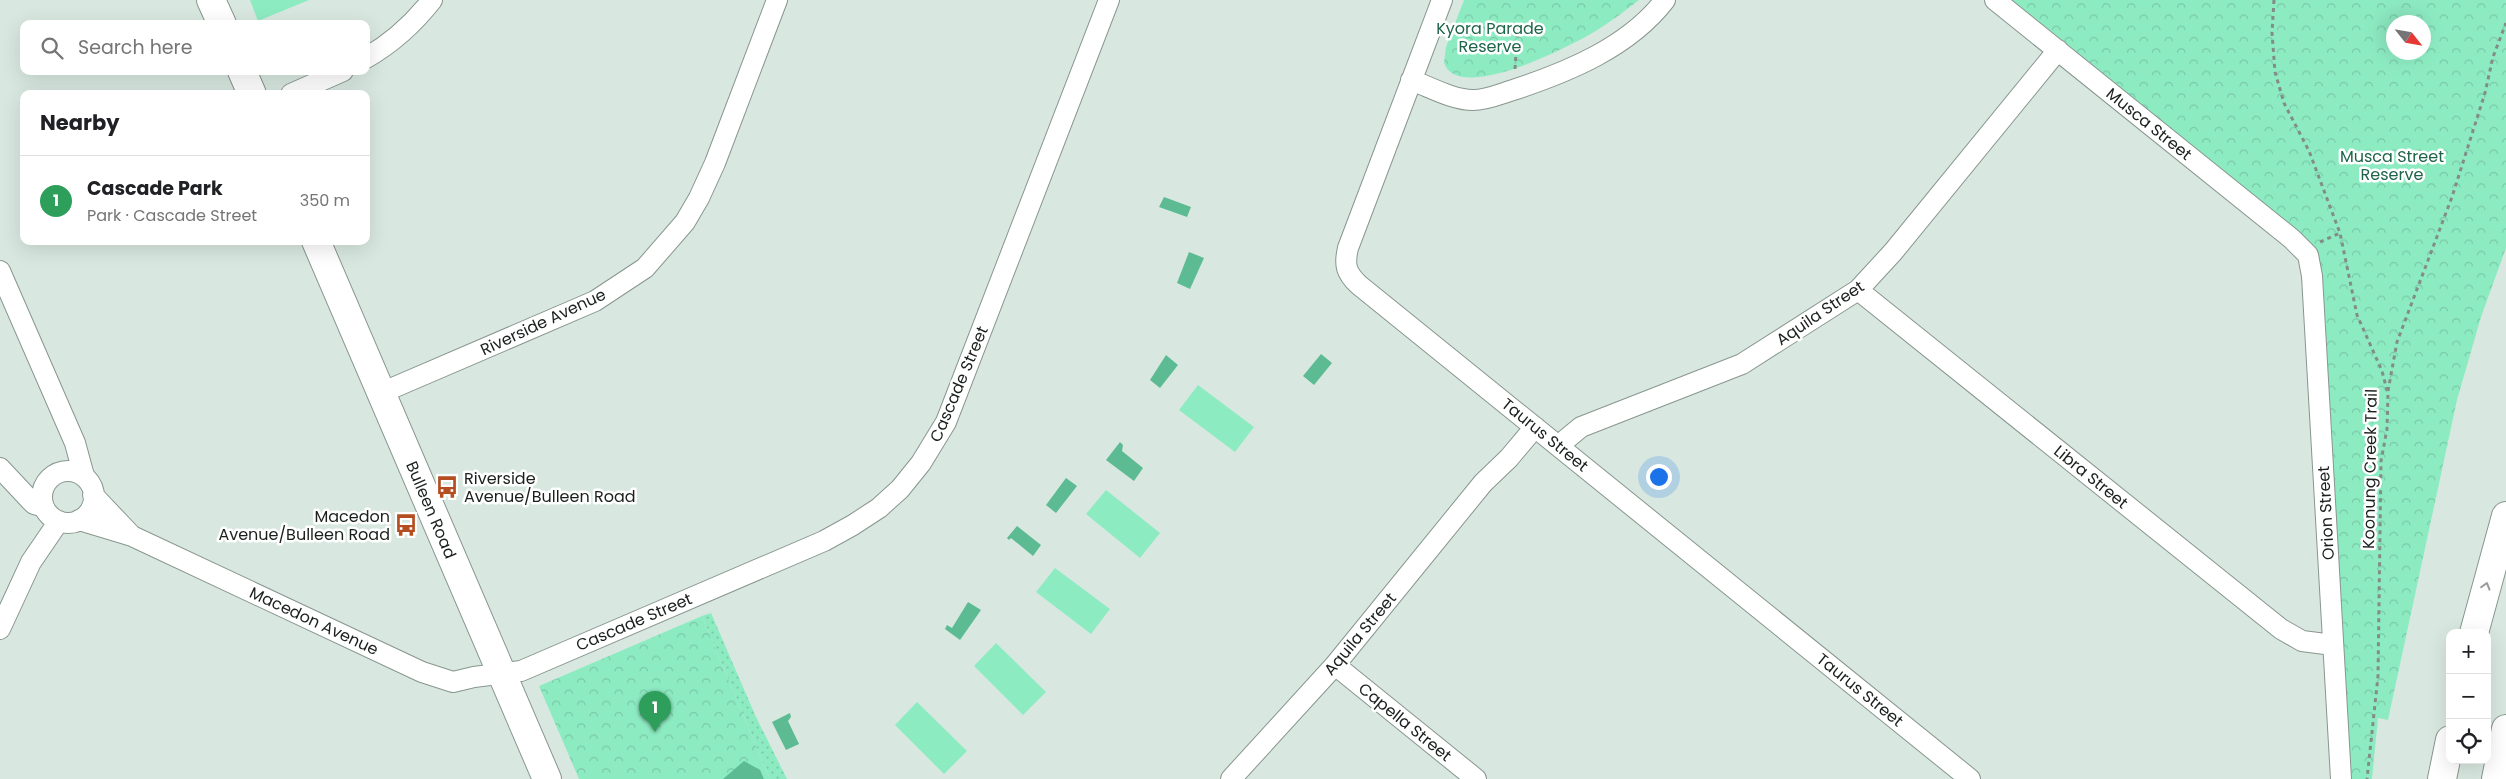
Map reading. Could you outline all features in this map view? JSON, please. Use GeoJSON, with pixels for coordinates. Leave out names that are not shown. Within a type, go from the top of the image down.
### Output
{"type":"FeatureCollection","features":[{"type":"Feature","properties":{"kind":"main road"},"geometry":{"type":"LineString","coordinates":[[212,0],[220,20]]}},
{"type":"Feature","properties":{"kind":"main road"},"geometry":{"type":"LineString","coordinates":[[244,75],[250,90]]}},
{"type":"Feature","properties":{"kind":"main road","name":"Bulleen Road"},"geometry":{"type":"LineString","coordinates":[[318,245],[547,779]]}},
{"type":"Feature","properties":{"kind":"main road"},"geometry":{"type":"LineString","coordinates":[[2475,629],[2506,516]]}},
{"type":"Feature","properties":{"kind":"main road"},"geometry":{"type":"LineString","coordinates":[[2496,779],[2506,729]]}},
{"type":"Feature","properties":{"kind":"main road"},"geometry":{"type":"LineString","coordinates":[[2442,779],[2446,760]]}},
{"type":"Feature","properties":{"kind":"street"},"geometry":{"type":"LineString","coordinates":[[370,55],[398,36],[420,15],[432,0]]}},
{"type":"Feature","properties":{"kind":"street","name":"Riverside Avenue"},"geometry":{"type":"LineString","coordinates":[[381,393],[595,301],[644,268],[673,237],[699,198],[715,163],[776,0]]}},
{"type":"Feature","properties":{"kind":"street","name":"Cascade Street"},"geometry":{"type":"LineString","coordinates":[[501,673],[529,668],[824,541],[879,508],[900,489],[922,463],[946,422],[1109,0]]}},
{"type":"Feature","properties":{"kind":"street","name":"Taurus Street"},"geometry":{"type":"LineString","coordinates":[[1442,0],[1348,248],[1345,266],[1352,279],[1970,779]]}},
{"type":"Feature","properties":{"kind":"street"},"geometry":{"type":"LineString","coordinates":[[1411,80],[1463,99],[1473,100],[1498,95],[1562,72],[1591,58],[1646,22],[1665,0]]}},
{"type":"Feature","properties":{"kind":"street","name":"Musca Street"},"geometry":{"type":"LineString","coordinates":[[1995,0],[2303,248]]}},
{"type":"Feature","properties":{"kind":"street","name":"Aquila Street"},"geometry":{"type":"LineString","coordinates":[[1558,446],[1581,427],[1742,364],[1858,290],[1893,252],[2058,50]]}},
{"type":"Feature","properties":{"kind":"street"},"geometry":{"type":"LineString","coordinates":[[300,90],[334,75]]}},
{"type":"Feature","properties":{"kind":"street","name":"Orion Street"},"geometry":{"type":"LineString","coordinates":[[2303,248],[2311,264],[2312,276],[2341,779]]}},
{"type":"Feature","properties":{"kind":"street"},"geometry":{"type":"LineString","coordinates":[[0,271],[75,443],[74,474]]}},
{"type":"Feature","properties":{"kind":"street","name":"Libra Street"},"geometry":{"type":"LineString","coordinates":[[1858,290],[2280,629],[2302,641],[2333,645]]}},
{"type":"Feature","properties":{"kind":"street","name":"Aquila Street"},"geometry":{"type":"LineString","coordinates":[[1231,779],[1335,666],[1483,483],[1502,451],[1530,423]]}},
{"type":"Feature","properties":{"kind":"street"},"geometry":{"type":"LineString","coordinates":[[0,629],[31,562],[48,506],[52,476],[74,474],[92,488],[93,495],[90,509],[79,520],[66,522],[48,506],[34,504],[3,471]]}},
{"type":"Feature","properties":{"kind":"street","name":"Macedon Avenue"},"geometry":{"type":"LineString","coordinates":[[93,495],[132,536]]}},
{"type":"Feature","properties":{"kind":"street","name":"Macedon Avenue"},"geometry":{"type":"LineString","coordinates":[[79,520],[132,536],[437,679],[453,682],[501,673]]}},
{"type":"Feature","properties":{"kind":"street","name":"Capella Street"},"geometry":{"type":"LineString","coordinates":[[1335,666],[1476,779]]}},
{"type":"Feature","properties":{"kind":"path","name":"Koonung Creek Trail"},"geometry":{"type":"LineString","coordinates":[[2274,0],[2272,33],[2275,72],[2284,103],[2309,151],[2337,225],[2357,315],[2382,370],[2388,394],[2387,429],[2381,461],[2381,617],[2378,676],[2367,779]]}},
{"type":"Feature","properties":{"kind":"path"},"geometry":{"type":"LineString","coordinates":[[1515,69],[1518,22]]}},
{"type":"Feature","properties":{"kind":"path"},"geometry":{"type":"LineString","coordinates":[[2388,394],[2397,342],[2452,197],[2485,93],[2493,56],[2506,23]]}},
{"type":"Feature","properties":{"kind":"green space"},"geometry":{"type":"Polygon","coordinates":[[[250,0],[309,0],[260,20],[258,20],[250,0]]]}},
{"type":"Feature","properties":{"kind":"green space","name":"Kyora Parade Reserve"},"geometry":{"type":"Polygon","coordinates":[[[1464,0],[1639,0],[1599,29],[1567,47],[1518,67],[1493,75],[1471,78],[1454,74],[1444,63],[1446,47],[1464,0]]]}},
{"type":"Feature","properties":{"kind":"green space","name":"Musca Street Reserve"},"geometry":{"type":"Polygon","coordinates":[[[2012,0],[2506,0],[2506,248],[2481,317],[2457,400],[2388,720],[2378,718],[2372,779],[2351,779],[2323,282],[2319,260],[2315,252],[2297,231],[2012,0]]]}},
{"type":"Feature","properties":{"kind":"green space"},"geometry":{"type":"Polygon","coordinates":[[[1198,385],[1254,427],[1235,452],[1179,410],[1198,385]]]}},
{"type":"Feature","properties":{"kind":"green space"},"geometry":{"type":"Polygon","coordinates":[[[1106,490],[1160,533],[1140,558],[1086,514],[1106,490]]]}},
{"type":"Feature","properties":{"kind":"green space"},"geometry":{"type":"Polygon","coordinates":[[[1055,568],[1110,609],[1091,634],[1036,592],[1055,568]]]}},
{"type":"Feature","properties":{"kind":"green space"},"geometry":{"type":"Polygon","coordinates":[[[711,613],[756,717],[787,779],[770,779],[702,616],[711,613]]]}},
{"type":"Feature","properties":{"kind":"green space"},"geometry":{"type":"Polygon","coordinates":[[[702,616],[770,779],[579,779],[539,686],[702,616]]]}},
{"type":"Feature","properties":{"kind":"green space"},"geometry":{"type":"Polygon","coordinates":[[[996,643],[1046,692],[1023,715],[974,666],[996,643]]]}},
{"type":"Feature","properties":{"kind":"green space"},"geometry":{"type":"Polygon","coordinates":[[[917,702],[967,751],[944,774],[895,725],[917,702]]]}},
{"type":"Feature","properties":{"kind":"shaded area"},"geometry":{"type":"Polygon","coordinates":[[[1164,197],[1191,207],[1187,217],[1159,207],[1164,197]]]}},
{"type":"Feature","properties":{"kind":"shaded area"},"geometry":{"type":"Polygon","coordinates":[[[1189,252],[1204,258],[1190,289],[1177,283],[1189,252]]]}},
{"type":"Feature","properties":{"kind":"shaded area"},"geometry":{"type":"Polygon","coordinates":[[[1321,354],[1332,363],[1314,385],[1303,376],[1321,354]]]}},
{"type":"Feature","properties":{"kind":"shaded area"},"geometry":{"type":"Polygon","coordinates":[[[1166,355],[1178,365],[1160,388],[1150,380],[1166,355]]]}},
{"type":"Feature","properties":{"kind":"shaded area"},"geometry":{"type":"Polygon","coordinates":[[[1120,442],[1123,445],[1122,451],[1143,468],[1134,481],[1106,460],[1120,442]]]}},
{"type":"Feature","properties":{"kind":"shaded area"},"geometry":{"type":"Polygon","coordinates":[[[1066,478],[1077,486],[1056,513],[1046,505],[1066,478]]]}},
{"type":"Feature","properties":{"kind":"shaded area"},"geometry":{"type":"Polygon","coordinates":[[[1017,526],[1041,545],[1033,556],[1011,538],[1009,540],[1007,538],[1017,526]]]}},
{"type":"Feature","properties":{"kind":"shaded area"},"geometry":{"type":"Polygon","coordinates":[[[968,602],[981,610],[960,640],[945,629],[947,625],[952,628],[968,602]]]}},
{"type":"Feature","properties":{"kind":"shaded area"},"geometry":{"type":"Polygon","coordinates":[[[790,713],[791,717],[788,721],[799,744],[786,750],[772,722],[790,713]]]}},
{"type":"Feature","properties":{"kind":"shaded area"},"geometry":{"type":"Polygon","coordinates":[[[744,761],[760,770],[764,779],[723,779],[744,761]]]}},
{"type":"Feature","properties":{"kind":"place","name":"Riverside Avenue/Bulleen Road"},"geometry":{"type":"Point","coordinates":[447,487]}},
{"type":"Feature","properties":{"kind":"place","name":"Macedon Avenue/Bulleen Road"},"geometry":{"type":"Point","coordinates":[406,525]}},
{"type":"Feature","properties":{"kind":"place","name":"Cascade Park"},"geometry":{"type":"Point","coordinates":[655,732]}}]}
